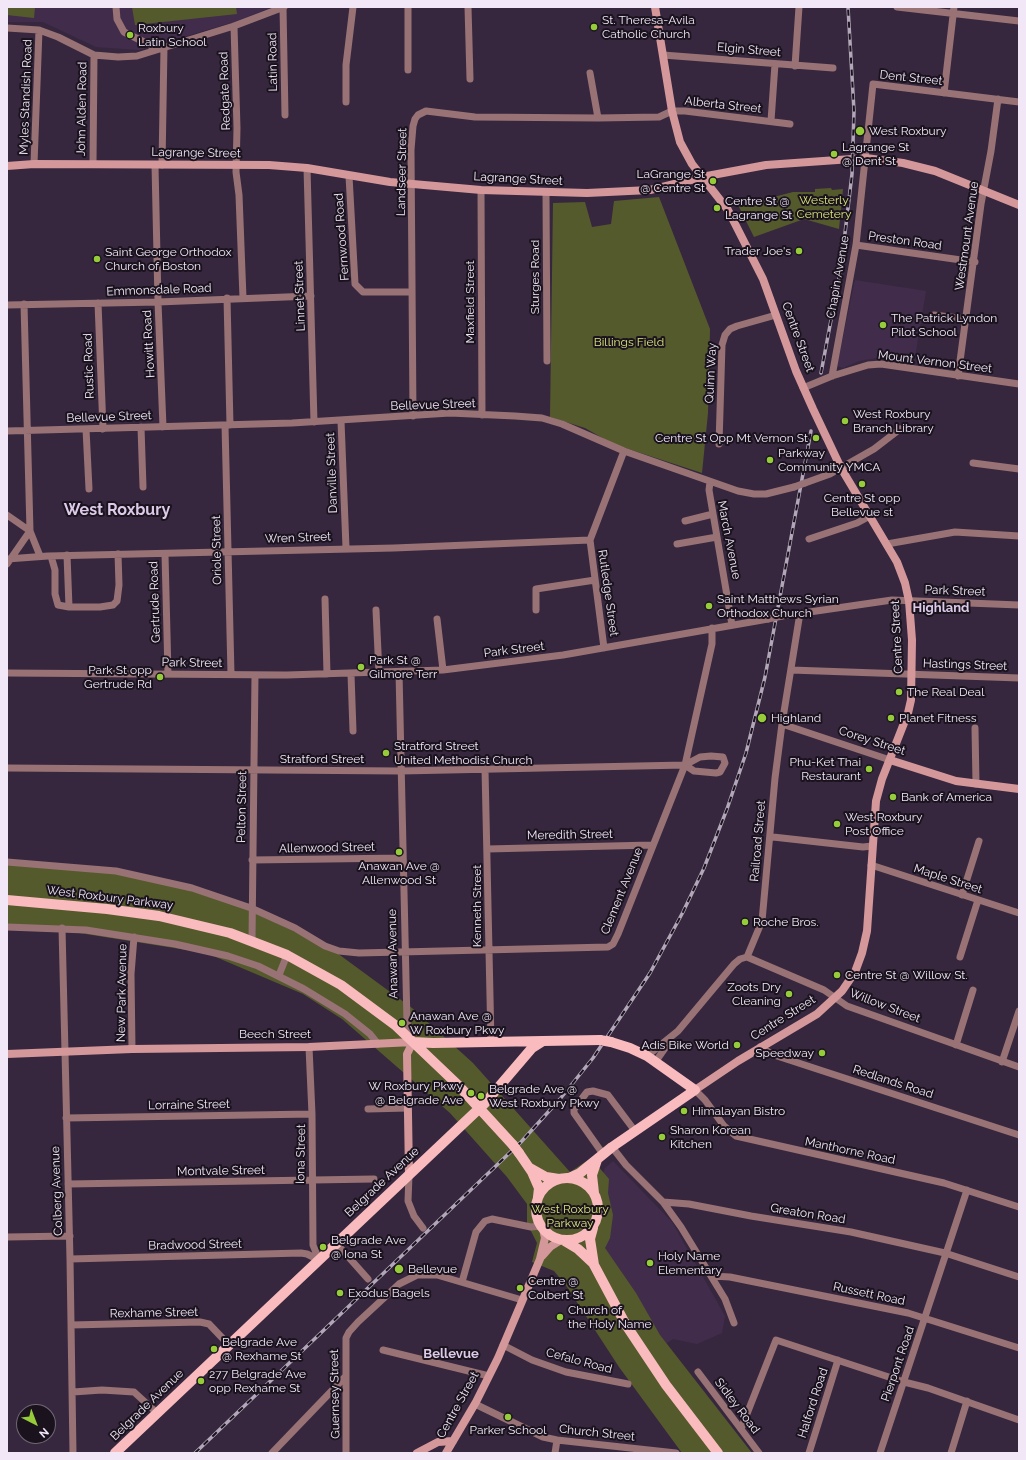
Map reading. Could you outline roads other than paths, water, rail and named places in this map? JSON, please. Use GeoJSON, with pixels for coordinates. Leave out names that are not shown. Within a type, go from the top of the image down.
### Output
{"type":"FeatureCollection","features":[{"type":"Feature","properties":{"kind":"main road","name":"Centre Street"},"geometry":{"type":"LineString","coordinates":[[564,1178],[580,1173],[612,1147],[695,1090],[760,1047],[814,1016],[836,998],[855,972],[864,946],[868,925],[876,801],[908,713],[912,694],[913,674],[909,601],[900,569],[887,544],[841,468],[803,388],[763,279],[728,210],[692,164],[684,149],[678,134],[672,111],[656,7]]}},
{"type":"Feature","properties":{"kind":"main road","name":"Lagrange Street"},"geometry":{"type":"LineString","coordinates":[[7,166],[34,164],[269,165],[308,168],[349,176],[412,184],[480,190],[546,193],[650,190],[702,177],[766,164],[866,158],[924,168],[1019,205]]}},
{"type":"Feature","properties":{"kind":"main road","name":"Corey Street"},"geometry":{"type":"LineString","coordinates":[[890,760],[945,778],[976,784],[1019,789]]}},
{"type":"Feature","properties":{"kind":"main road","name":"West Roxbury Parkway"},"geometry":{"type":"LineString","coordinates":[[7,900],[107,909],[158,916],[210,927],[252,940],[317,970],[347,988],[413,1042],[479,1108],[516,1149],[530,1168],[539,1188],[538,1197]]}},
{"type":"Feature","properties":{"kind":"main road"},"geometry":{"type":"LineString","coordinates":[[543,1041],[600,1040],[630,1048],[656,1061],[695,1090]]}},
{"type":"Feature","properties":{"kind":"main road","name":"Beech Street"},"geometry":{"type":"LineString","coordinates":[[7,1054],[132,1049],[309,1047],[413,1042],[543,1041]]}},
{"type":"Feature","properties":{"kind":"main road","name":"Belgrade Avenue"},"geometry":{"type":"LineString","coordinates":[[115,1453],[479,1108],[502,1085],[529,1051],[543,1041]]}},
{"type":"Feature","properties":{"kind":"main road"},"geometry":{"type":"LineString","coordinates":[[409,1174],[407,1054],[413,1042]]}},
{"type":"Feature","properties":{"kind":"main road"},"geometry":{"type":"LineString","coordinates":[[594,1265],[590,1239],[598,1217],[599,1207],[594,1193],[592,1171],[600,1157]]}},
{"type":"Feature","properties":{"kind":"main road","name":"West Roxbury Parkway"},"geometry":{"type":"LineString","coordinates":[[530,1168],[543,1176],[564,1178]]}},
{"type":"Feature","properties":{"kind":"main road"},"geometry":{"type":"LineString","coordinates":[[594,1193],[582,1181],[564,1178],[548,1184],[538,1197],[536,1212],[542,1228],[553,1237],[578,1249],[594,1265],[626,1325],[666,1385],[718,1453]]}},
{"type":"Feature","properties":{"kind":"main road"},"geometry":{"type":"LineString","coordinates":[[562,1240],[580,1238],[594,1226]]}},
{"type":"Feature","properties":{"kind":"main road","name":"Centre Street"},"geometry":{"type":"LineString","coordinates":[[446,1453],[475,1404],[489,1376],[540,1259],[545,1238],[542,1228]]}},
{"type":"Feature","properties":{"kind":"main road","name":"Centre Street"},"geometry":{"type":"LineString","coordinates":[[540,1259],[550,1247],[562,1240]]}},
{"type":"Feature","properties":{"kind":"main road"},"geometry":{"type":"LineString","coordinates":[[417,1453],[438,1442],[453,1441]]}},
{"type":"Feature","properties":{"kind":"street"},"geometry":{"type":"LineString","coordinates":[[116,7],[117,19],[124,32],[161,48]]}},
{"type":"Feature","properties":{"kind":"street"},"geometry":{"type":"LineString","coordinates":[[7,28],[39,30],[58,37],[94,55],[118,57],[138,56],[234,26],[284,7]]}},
{"type":"Feature","properties":{"kind":"street","name":"Latin Road"},"geometry":{"type":"LineString","coordinates":[[284,7],[286,115]]}},
{"type":"Feature","properties":{"kind":"street"},"geometry":{"type":"LineString","coordinates":[[346,102],[346,65],[353,7]]}},
{"type":"Feature","properties":{"kind":"street"},"geometry":{"type":"LineString","coordinates":[[408,7],[408,70]]}},
{"type":"Feature","properties":{"kind":"street"},"geometry":{"type":"LineString","coordinates":[[468,7],[470,79]]}},
{"type":"Feature","properties":{"kind":"street"},"geometry":{"type":"LineString","coordinates":[[795,66],[799,7]]}},
{"type":"Feature","properties":{"kind":"street"},"geometry":{"type":"LineString","coordinates":[[897,7],[954,10],[1019,21]]}},
{"type":"Feature","properties":{"kind":"street"},"geometry":{"type":"LineString","coordinates":[[944,93],[954,10]]}},
{"type":"Feature","properties":{"kind":"street","name":"Redgate Road"},"geometry":{"type":"LineString","coordinates":[[234,26],[237,165],[243,298]]}},
{"type":"Feature","properties":{"kind":"street","name":"Myles Standish Road"},"geometry":{"type":"LineString","coordinates":[[34,164],[39,30]]}},
{"type":"Feature","properties":{"kind":"street","name":"Howitt Road"},"geometry":{"type":"LineString","coordinates":[[161,48],[158,302],[163,427]]}},
{"type":"Feature","properties":{"kind":"street","name":"John Alden Road"},"geometry":{"type":"LineString","coordinates":[[93,164],[94,55]]}},
{"type":"Feature","properties":{"kind":"street","name":"Elgin Street"},"geometry":{"type":"LineString","coordinates":[[663,55],[833,68]]}},
{"type":"Feature","properties":{"kind":"street","name":"Alberta Street"},"geometry":{"type":"LineString","coordinates":[[771,121],[775,64]]}},
{"type":"Feature","properties":{"kind":"street"},"geometry":{"type":"LineString","coordinates":[[590,73],[598,118]]}},
{"type":"Feature","properties":{"kind":"street","name":"Dent Street"},"geometry":{"type":"LineString","coordinates":[[866,158],[873,84],[1019,102]]}},
{"type":"Feature","properties":{"kind":"street","name":"Westmount Avenue"},"geometry":{"type":"LineString","coordinates":[[958,376],[975,262],[983,190],[991,151],[998,99]]}},
{"type":"Feature","properties":{"kind":"street","name":"Landseer Street"},"geometry":{"type":"LineString","coordinates":[[413,416],[411,150],[415,119],[426,111],[475,117],[598,118],[659,117],[672,111]]}},
{"type":"Feature","properties":{"kind":"street","name":"Alberta Street"},"geometry":{"type":"LineString","coordinates":[[672,111],[712,114],[790,124]]}},
{"type":"Feature","properties":{"kind":"street","name":"Chapin Avenue"},"geometry":{"type":"LineString","coordinates":[[832,376],[856,245],[866,158]]}},
{"type":"Feature","properties":{"kind":"street","name":"Linnet Street"},"geometry":{"type":"LineString","coordinates":[[308,168],[314,422]]}},
{"type":"Feature","properties":{"kind":"street","name":"Fernwood Road"},"geometry":{"type":"LineString","coordinates":[[349,176],[355,284],[363,292],[412,292]]}},
{"type":"Feature","properties":{"kind":"street","name":"Maxfield Street"},"geometry":{"type":"LineString","coordinates":[[480,190],[482,415]]}},
{"type":"Feature","properties":{"kind":"street","name":"Sturges Road"},"geometry":{"type":"LineString","coordinates":[[546,193],[547,361]]}},
{"type":"Feature","properties":{"kind":"street","name":"Preston Road"},"geometry":{"type":"LineString","coordinates":[[856,245],[975,262]]}},
{"type":"Feature","properties":{"kind":"street","name":"Emmonsdale Road"},"geometry":{"type":"LineString","coordinates":[[7,305],[158,302],[227,298],[311,296]]}},
{"type":"Feature","properties":{"kind":"street","name":"Oriole Street"},"geometry":{"type":"LineString","coordinates":[[227,298],[228,552],[231,674]]}},
{"type":"Feature","properties":{"kind":"street","name":"Rustic Road"},"geometry":{"type":"LineString","coordinates":[[98,303],[103,429]]}},
{"type":"Feature","properties":{"kind":"street"},"geometry":{"type":"LineString","coordinates":[[24,304],[30,531],[40,556]]}},
{"type":"Feature","properties":{"kind":"street","name":"Quinn Way"},"geometry":{"type":"LineString","coordinates":[[719,444],[724,335],[730,329],[737,326],[776,315]]}},
{"type":"Feature","properties":{"kind":"street"},"geometry":{"type":"LineString","coordinates":[[934,315],[966,319]]}},
{"type":"Feature","properties":{"kind":"street","name":"Mount Vernon Street"},"geometry":{"type":"LineString","coordinates":[[803,388],[832,376],[868,365],[881,364],[1019,384]]}},
{"type":"Feature","properties":{"kind":"street","name":"Bellevue Street"},"geometry":{"type":"LineString","coordinates":[[7,431],[341,421],[450,413],[542,418],[562,424],[624,451],[710,482],[754,494],[766,494],[830,474],[874,449],[900,429]]}},
{"type":"Feature","properties":{"kind":"street","name":"Danville Street"},"geometry":{"type":"LineString","coordinates":[[341,421],[346,548]]}},
{"type":"Feature","properties":{"kind":"street"},"geometry":{"type":"LineString","coordinates":[[141,428],[143,487]]}},
{"type":"Feature","properties":{"kind":"street"},"geometry":{"type":"LineString","coordinates":[[86,429],[89,489]]}},
{"type":"Feature","properties":{"kind":"street","name":"Rutledge Street"},"geometry":{"type":"LineString","coordinates":[[604,648],[590,540],[624,451]]}},
{"type":"Feature","properties":{"kind":"street"},"geometry":{"type":"LineString","coordinates":[[973,463],[1019,469]]}},
{"type":"Feature","properties":{"kind":"street","name":"March Avenue"},"geometry":{"type":"LineString","coordinates":[[710,482],[709,490],[732,625]]}},
{"type":"Feature","properties":{"kind":"street"},"geometry":{"type":"LineString","coordinates":[[685,521],[713,514]]}},
{"type":"Feature","properties":{"kind":"street"},"geometry":{"type":"LineString","coordinates":[[7,515],[30,531]]}},
{"type":"Feature","properties":{"kind":"street"},"geometry":{"type":"LineString","coordinates":[[808,539],[857,523],[870,516]]}},
{"type":"Feature","properties":{"kind":"street"},"geometry":{"type":"LineString","coordinates":[[9,561],[30,531]]}},
{"type":"Feature","properties":{"kind":"street"},"geometry":{"type":"LineString","coordinates":[[887,544],[954,532],[1019,536]]}},
{"type":"Feature","properties":{"kind":"street"},"geometry":{"type":"LineString","coordinates":[[677,544],[717,537]]}},
{"type":"Feature","properties":{"kind":"street","name":"Wren Street"},"geometry":{"type":"LineString","coordinates":[[9,561],[40,556],[553,543],[590,540]]}},
{"type":"Feature","properties":{"kind":"street"},"geometry":{"type":"LineString","coordinates":[[51,556],[55,570],[56,602],[61,607],[100,607],[113,605],[117,601],[119,585],[118,554]]}},
{"type":"Feature","properties":{"kind":"street","name":"Gertrude Road"},"geometry":{"type":"LineString","coordinates":[[165,554],[168,674]]}},
{"type":"Feature","properties":{"kind":"street"},"geometry":{"type":"LineString","coordinates":[[67,556],[69,607]]}},
{"type":"Feature","properties":{"kind":"street"},"geometry":{"type":"LineString","coordinates":[[536,610],[536,589],[595,580]]}},
{"type":"Feature","properties":{"kind":"street"},"geometry":{"type":"LineString","coordinates":[[325,599],[327,674]]}},
{"type":"Feature","properties":{"kind":"street","name":"Park Street"},"geometry":{"type":"LineString","coordinates":[[7,672],[254,675],[351,674],[443,670],[604,648],[800,613],[892,600],[1019,605]]}},
{"type":"Feature","properties":{"kind":"street"},"geometry":{"type":"LineString","coordinates":[[376,610],[379,673]]}},
{"type":"Feature","properties":{"kind":"street"},"geometry":{"type":"LineString","coordinates":[[782,724],[800,613]]}},
{"type":"Feature","properties":{"kind":"street"},"geometry":{"type":"LineString","coordinates":[[437,619],[443,670]]}},
{"type":"Feature","properties":{"kind":"street","name":"Clement Avenue"},"geometry":{"type":"LineString","coordinates":[[339,951],[359,953],[598,948],[608,947],[613,944],[685,765],[712,644],[712,628]]}},
{"type":"Feature","properties":{"kind":"street","name":"Hastings Street"},"geometry":{"type":"LineString","coordinates":[[791,670],[1019,678]]}},
{"type":"Feature","properties":{"kind":"street","name":"Anawan Avenue"},"geometry":{"type":"LineString","coordinates":[[400,672],[407,1023],[413,1042]]}},
{"type":"Feature","properties":{"kind":"street"},"geometry":{"type":"LineString","coordinates":[[351,674],[353,731]]}},
{"type":"Feature","properties":{"kind":"street","name":"Pelton Street"},"geometry":{"type":"LineString","coordinates":[[252,940],[251,908],[254,770],[254,675]]}},
{"type":"Feature","properties":{"kind":"street","name":"Corey Street"},"geometry":{"type":"LineString","coordinates":[[782,724],[890,760]]}},
{"type":"Feature","properties":{"kind":"street","name":"Railroad Street"},"geometry":{"type":"LineString","coordinates":[[747,958],[762,921],[775,778],[782,724]]}},
{"type":"Feature","properties":{"kind":"street"},"geometry":{"type":"LineString","coordinates":[[975,728],[976,784]]}},
{"type":"Feature","properties":{"kind":"street","name":"Stratford Street"},"geometry":{"type":"LineString","coordinates":[[7,768],[401,771],[486,770],[685,765],[700,757],[723,757],[724,763],[720,772],[716,773],[694,771],[685,765]]}},
{"type":"Feature","properties":{"kind":"street","name":"Kenneth Street"},"geometry":{"type":"LineString","coordinates":[[486,770],[488,950],[491,1042]]}},
{"type":"Feature","properties":{"kind":"street"},"geometry":{"type":"LineString","coordinates":[[774,837],[872,846]]}},
{"type":"Feature","properties":{"kind":"street"},"geometry":{"type":"LineString","coordinates":[[962,895],[979,842]]}},
{"type":"Feature","properties":{"kind":"street","name":"Meredith Street"},"geometry":{"type":"LineString","coordinates":[[488,849],[652,845]]}},
{"type":"Feature","properties":{"kind":"street","name":"Allenwood Street"},"geometry":{"type":"LineString","coordinates":[[252,860],[403,858]]}},
{"type":"Feature","properties":{"kind":"street","name":"West Roxbury Parkway"},"geometry":{"type":"LineString","coordinates":[[7,862],[116,871],[192,888],[251,908],[295,928],[325,946],[339,951]]}},
{"type":"Feature","properties":{"kind":"street","name":"Maple Street"},"geometry":{"type":"LineString","coordinates":[[871,865],[1019,913]]}},
{"type":"Feature","properties":{"kind":"street"},"geometry":{"type":"LineString","coordinates":[[960,957],[978,900]]}},
{"type":"Feature","properties":{"kind":"street"},"geometry":{"type":"LineString","coordinates":[[7,927],[62,928],[134,937],[228,956],[279,975],[304,989],[345,1014],[370,1034],[378,1044]]}},
{"type":"Feature","properties":{"kind":"street","name":"Colberg Avenue"},"geometry":{"type":"LineString","coordinates":[[62,928],[70,1236],[70,1325],[73,1392],[73,1453]]}},
{"type":"Feature","properties":{"kind":"street","name":"New Park Avenue"},"geometry":{"type":"LineString","coordinates":[[132,1049],[131,974],[134,937]]}},
{"type":"Feature","properties":{"kind":"street"},"geometry":{"type":"LineString","coordinates":[[279,975],[287,955]]}},
{"type":"Feature","properties":{"kind":"street"},"geometry":{"type":"LineString","coordinates":[[656,1061],[673,1036],[730,968],[737,961],[747,958]]}},
{"type":"Feature","properties":{"kind":"street","name":"Willow Street"},"geometry":{"type":"LineString","coordinates":[[747,958],[816,987],[848,1006],[1019,1067]]}},
{"type":"Feature","properties":{"kind":"street"},"geometry":{"type":"LineString","coordinates":[[956,1045],[973,990]]}},
{"type":"Feature","properties":{"kind":"street"},"geometry":{"type":"LineString","coordinates":[[1002,1062],[1019,1011]]}},
{"type":"Feature","properties":{"kind":"street"},"geometry":{"type":"LineString","coordinates":[[647,1056],[673,1036]]}},
{"type":"Feature","properties":{"kind":"street","name":"Iona Street"},"geometry":{"type":"LineString","coordinates":[[309,1047],[312,1114],[313,1245],[319,1260]]}},
{"type":"Feature","properties":{"kind":"street","name":"Redlands Road"},"geometry":{"type":"LineString","coordinates":[[760,1047],[774,1055],[1019,1135]]}},
{"type":"Feature","properties":{"kind":"street","name":"Manthorne Road"},"geometry":{"type":"LineString","coordinates":[[695,1090],[705,1100],[730,1133],[736,1136],[897,1172],[967,1190],[1019,1207]]}},
{"type":"Feature","properties":{"kind":"street"},"geometry":{"type":"LineString","coordinates":[[600,1157],[574,1113],[574,1109],[587,1092],[592,1091],[608,1095],[635,1131]]}},
{"type":"Feature","properties":{"kind":"street"},"geometry":{"type":"LineString","coordinates":[[368,1109],[408,1108]]}},
{"type":"Feature","properties":{"kind":"street","name":"Lorraine Street"},"geometry":{"type":"LineString","coordinates":[[66,1118],[312,1114]]}},
{"type":"Feature","properties":{"kind":"street"},"geometry":{"type":"LineString","coordinates":[[612,1147],[626,1166],[663,1202],[726,1299],[734,1323]]}},
{"type":"Feature","properties":{"kind":"street"},"geometry":{"type":"LineString","coordinates":[[409,1174],[408,1202],[414,1216],[422,1228]]}},
{"type":"Feature","properties":{"kind":"street","name":"Montvale Street"},"geometry":{"type":"LineString","coordinates":[[68,1184],[374,1179]]}},
{"type":"Feature","properties":{"kind":"street","name":"Pierpont Road"},"geometry":{"type":"LineString","coordinates":[[880,1453],[967,1190]]}},
{"type":"Feature","properties":{"kind":"street","name":"Greaton Road"},"geometry":{"type":"LineString","coordinates":[[663,1202],[689,1204],[758,1218],[851,1232],[945,1253],[1019,1278]]}},
{"type":"Feature","properties":{"kind":"street"},"geometry":{"type":"LineString","coordinates":[[462,1282],[476,1232],[485,1222],[492,1219],[542,1228]]}},
{"type":"Feature","properties":{"kind":"street"},"geometry":{"type":"LineString","coordinates":[[7,1237],[70,1236]]}},
{"type":"Feature","properties":{"kind":"street"},"geometry":{"type":"LineString","coordinates":[[336,1243],[366,1278]]}},
{"type":"Feature","properties":{"kind":"street","name":"Bradwood Street"},"geometry":{"type":"LineString","coordinates":[[70,1259],[301,1253],[307,1254],[319,1260]]}},
{"type":"Feature","properties":{"kind":"street","name":"Guernsey Street"},"geometry":{"type":"LineString","coordinates":[[346,1453],[345,1344],[349,1332],[399,1284],[409,1278],[422,1274],[437,1275],[522,1300]]}},
{"type":"Feature","properties":{"kind":"street","name":"Russett Road"},"geometry":{"type":"LineString","coordinates":[[712,1276],[730,1277],[925,1318],[1019,1348]]}},
{"type":"Feature","properties":{"kind":"street","name":"Rexhame Street"},"geometry":{"type":"LineString","coordinates":[[70,1325],[200,1322],[209,1324],[229,1345]]}},
{"type":"Feature","properties":{"kind":"street"},"geometry":{"type":"LineString","coordinates":[[741,1429],[776,1340],[904,1382],[968,1401],[1019,1420]]}},
{"type":"Feature","properties":{"kind":"street","name":"Cefalo Road"},"geometry":{"type":"LineString","coordinates":[[503,1345],[532,1360],[566,1372],[628,1384]]}},
{"type":"Feature","properties":{"kind":"street"},"geometry":{"type":"LineString","coordinates":[[383,1350],[489,1376]]}},
{"type":"Feature","properties":{"kind":"street","name":"Halford Road"},"geometry":{"type":"LineString","coordinates":[[809,1453],[838,1360]]}},
{"type":"Feature","properties":{"kind":"street","name":"Sidley Road"},"geometry":{"type":"LineString","coordinates":[[698,1372],[759,1453]]}},
{"type":"Feature","properties":{"kind":"street"},"geometry":{"type":"LineString","coordinates":[[272,1453],[345,1377]]}},
{"type":"Feature","properties":{"kind":"street"},"geometry":{"type":"LineString","coordinates":[[73,1392],[102,1390],[134,1392],[156,1414]]}},
{"type":"Feature","properties":{"kind":"street"},"geometry":{"type":"LineString","coordinates":[[951,1453],[968,1401]]}},
{"type":"Feature","properties":{"kind":"street","name":"Church Street"},"geometry":{"type":"LineString","coordinates":[[475,1404],[543,1437],[557,1440],[676,1453]]}},
{"type":"Feature","properties":{"kind":"street"},"geometry":{"type":"LineString","coordinates":[[555,1453],[557,1440]]}},
{"type":"Feature","properties":{"kind":"railway"},"geometry":{"type":"LineString","coordinates":[[821,373],[841,267],[852,174],[854,111],[848,7]]}},
{"type":"Feature","properties":{"kind":"railway"},"geometry":{"type":"LineString","coordinates":[[195,1453],[521,1142],[560,1099],[593,1058],[650,973],[683,912],[704,868],[727,809],[746,753],[765,677],[811,431]]}},
{"type":"Feature","properties":{"kind":"place","name":"St. Theresa-Avila Catholic Church"},"geometry":{"type":"Point","coordinates":[594,27]}},
{"type":"Feature","properties":{"kind":"place","name":"Roxbury Latin School"},"geometry":{"type":"Point","coordinates":[130,35]}},
{"type":"Feature","properties":{"kind":"place","name":"West Roxbury"},"geometry":{"type":"Point","coordinates":[860,131]}},
{"type":"Feature","properties":{"kind":"place","name":"Lagrange St @ Dent St"},"geometry":{"type":"Point","coordinates":[834,154]}},
{"type":"Feature","properties":{"kind":"place","name":"LaGrange St @ Centre St"},"geometry":{"type":"Point","coordinates":[713,181]}},
{"type":"Feature","properties":{"kind":"place","name":"Centre St @ Lagrange St"},"geometry":{"type":"Point","coordinates":[717,208]}},
{"type":"Feature","properties":{"kind":"place","name":"Trader Joe's"},"geometry":{"type":"Point","coordinates":[799,251]}},
{"type":"Feature","properties":{"kind":"place","name":"Saint George Orthodox Church of Boston"},"geometry":{"type":"Point","coordinates":[97,259]}},
{"type":"Feature","properties":{"kind":"place","name":"The Patrick Lyndon Pilot School"},"geometry":{"type":"Point","coordinates":[883,325]}},
{"type":"Feature","properties":{"kind":"place","name":"West Roxbury Branch Library"},"geometry":{"type":"Point","coordinates":[845,421]}},
{"type":"Feature","properties":{"kind":"place","name":"Centre St Opp Mt Vernon St"},"geometry":{"type":"Point","coordinates":[816,438]}},
{"type":"Feature","properties":{"kind":"place","name":"Parkway Community YMCA"},"geometry":{"type":"Point","coordinates":[770,460]}},
{"type":"Feature","properties":{"kind":"place","name":"Centre St opp Bellevue st"},"geometry":{"type":"Point","coordinates":[862,484]}},
{"type":"Feature","properties":{"kind":"place","name":"Saint Matthews Syrian Orthodox Church"},"geometry":{"type":"Point","coordinates":[709,606]}},
{"type":"Feature","properties":{"kind":"place","name":"Park St @ Gilmore Terr"},"geometry":{"type":"Point","coordinates":[361,667]}},
{"type":"Feature","properties":{"kind":"place","name":"Park St opp Gertrude Rd"},"geometry":{"type":"Point","coordinates":[160,677]}},
{"type":"Feature","properties":{"kind":"place","name":"The Real Deal"},"geometry":{"type":"Point","coordinates":[899,692]}},
{"type":"Feature","properties":{"kind":"place","name":"Highland"},"geometry":{"type":"Point","coordinates":[762,718]}},
{"type":"Feature","properties":{"kind":"place","name":"Planet Fitness"},"geometry":{"type":"Point","coordinates":[891,718]}},
{"type":"Feature","properties":{"kind":"place","name":"Stratford Street United Methodist Church"},"geometry":{"type":"Point","coordinates":[386,753]}},
{"type":"Feature","properties":{"kind":"place","name":"Phu-Ket Thai Restaurant"},"geometry":{"type":"Point","coordinates":[869,769]}},
{"type":"Feature","properties":{"kind":"place","name":"Bank of America"},"geometry":{"type":"Point","coordinates":[893,797]}},
{"type":"Feature","properties":{"kind":"place","name":"West Roxbury Post Office"},"geometry":{"type":"Point","coordinates":[837,824]}},
{"type":"Feature","properties":{"kind":"place","name":"Anawan Ave @ Allenwood St"},"geometry":{"type":"Point","coordinates":[399,852]}},
{"type":"Feature","properties":{"kind":"place","name":"Roche Bros."},"geometry":{"type":"Point","coordinates":[745,922]}},
{"type":"Feature","properties":{"kind":"place","name":"Centre St @ Willow St."},"geometry":{"type":"Point","coordinates":[837,975]}},
{"type":"Feature","properties":{"kind":"place","name":"Zoots Dry Cleaning"},"geometry":{"type":"Point","coordinates":[789,994]}},
{"type":"Feature","properties":{"kind":"place","name":"Anawan Ave @ W Roxbury Pkwy"},"geometry":{"type":"Point","coordinates":[402,1023]}},
{"type":"Feature","properties":{"kind":"place","name":"Adis Bike World"},"geometry":{"type":"Point","coordinates":[737,1045]}},
{"type":"Feature","properties":{"kind":"place","name":"Speedway"},"geometry":{"type":"Point","coordinates":[822,1053]}},
{"type":"Feature","properties":{"kind":"place","name":"W Roxbury Pkwy @ Belgrade Ave"},"geometry":{"type":"Point","coordinates":[471,1093]}},
{"type":"Feature","properties":{"kind":"place","name":"Belgrade Ave @ West Roxbury Pkwy"},"geometry":{"type":"Point","coordinates":[481,1096]}},
{"type":"Feature","properties":{"kind":"place","name":"Himalayan Bistro"},"geometry":{"type":"Point","coordinates":[684,1111]}},
{"type":"Feature","properties":{"kind":"place","name":"Sharon Korean Kitchen"},"geometry":{"type":"Point","coordinates":[662,1137]}},
{"type":"Feature","properties":{"kind":"place","name":"Belgrade Ave @ Iona St"},"geometry":{"type":"Point","coordinates":[323,1247]}},
{"type":"Feature","properties":{"kind":"place","name":"Holy Name Elementary"},"geometry":{"type":"Point","coordinates":[650,1263]}},
{"type":"Feature","properties":{"kind":"place","name":"Bellevue"},"geometry":{"type":"Point","coordinates":[399,1269]}},
{"type":"Feature","properties":{"kind":"place","name":"Centre @ Colbert St"},"geometry":{"type":"Point","coordinates":[520,1288]}},
{"type":"Feature","properties":{"kind":"place","name":"Exodus Bagels"},"geometry":{"type":"Point","coordinates":[340,1293]}},
{"type":"Feature","properties":{"kind":"place","name":"Church of the Holy Name"},"geometry":{"type":"Point","coordinates":[560,1317]}},
{"type":"Feature","properties":{"kind":"place","name":"Belgrade Ave @ Rexhame St"},"geometry":{"type":"Point","coordinates":[214,1349]}},
{"type":"Feature","properties":{"kind":"place","name":"277 Belgrade Ave opp Rexhame St"},"geometry":{"type":"Point","coordinates":[201,1381]}},
{"type":"Feature","properties":{"kind":"place","name":"Parker School"},"geometry":{"type":"Point","coordinates":[508,1417]}},
{"type":"Feature","properties":{"kind":"district","name":"West Roxbury"},"geometry":{"type":"Point","coordinates":[117,510]}},
{"type":"Feature","properties":{"kind":"district","name":"Highland"},"geometry":{"type":"Point","coordinates":[941,608]}},
{"type":"Feature","properties":{"kind":"district","name":"Bellevue"},"geometry":{"type":"Point","coordinates":[451,1354]}},
{"type":"Feature","properties":{"kind":"park label","name":"Westerly Cemetery"},"geometry":{"type":"Point","coordinates":[824,207]}},
{"type":"Feature","properties":{"kind":"park label","name":"Billings Field"},"geometry":{"type":"Point","coordinates":[629,342]}}]}
